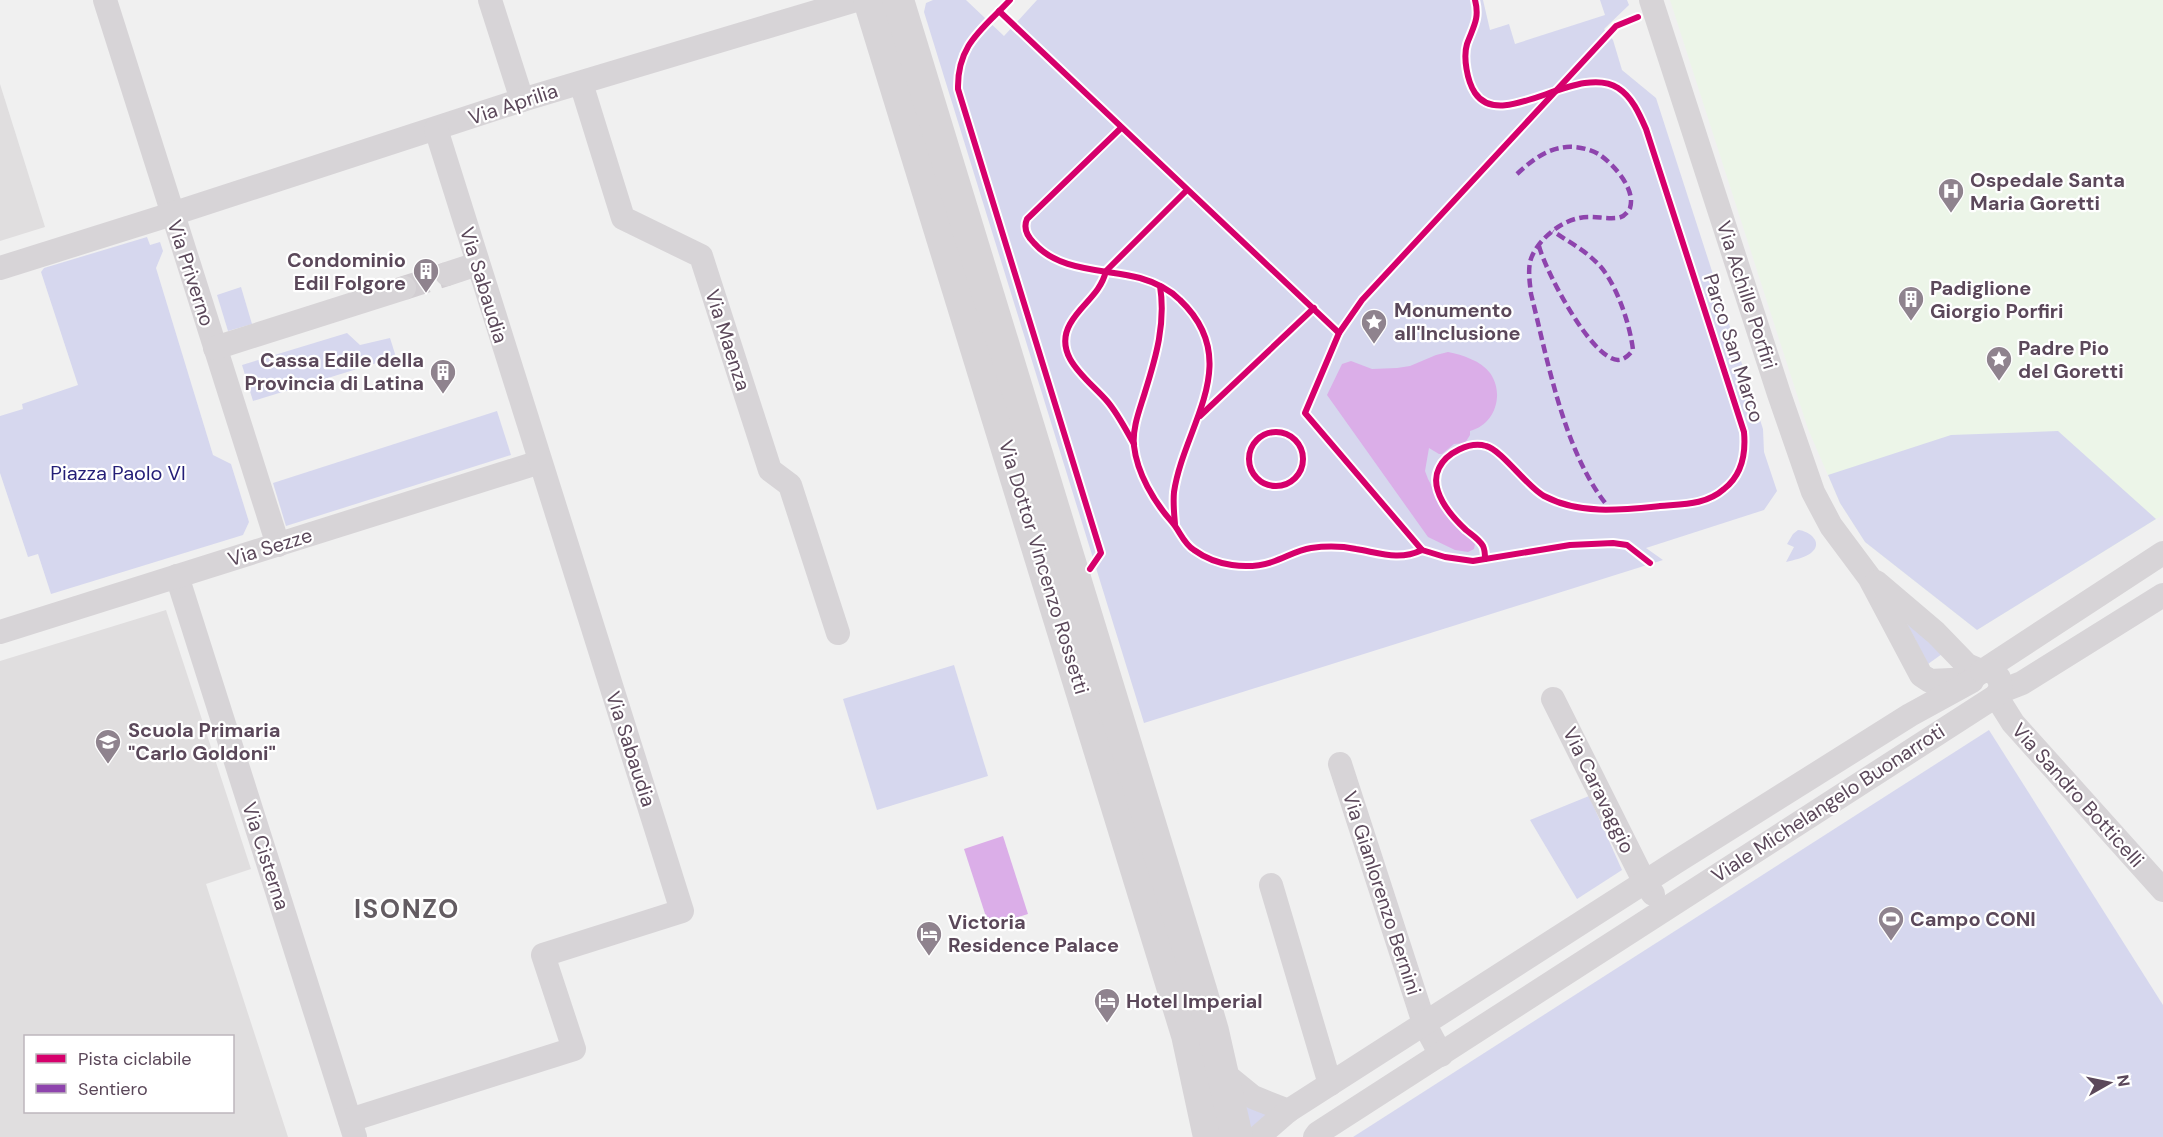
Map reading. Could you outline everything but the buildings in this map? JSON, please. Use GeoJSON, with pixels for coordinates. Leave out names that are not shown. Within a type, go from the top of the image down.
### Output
{"type":"FeatureCollection","features":[{"type":"Feature","properties":{"kind":"street","name":"Via Priverno"},"geometry":{"type":"LineString","coordinates":[[105,0],[278,545]]}},
{"type":"Feature","properties":{"kind":"street"},"geometry":{"type":"LineString","coordinates":[[490,0],[522,100]]}},
{"type":"Feature","properties":{"kind":"street","name":"Via Aprilia"},"geometry":{"type":"LineString","coordinates":[[172,214],[522,100],[856,0]]}},
{"type":"Feature","properties":{"kind":"street","name":"Via Dottor Vincenzo Rossetti"},"geometry":{"type":"LineString","coordinates":[[869,0],[1187,1035],[1209,1137]]}},
{"type":"Feature","properties":{"kind":"street","name":"Via Dottor Vincenzo Rossetti"},"geometry":{"type":"LineString","coordinates":[[898,0],[1201,990],[1236,1137]]}},
{"type":"Feature","properties":{"kind":"street","name":"Via Achille Porfiri"},"geometry":{"type":"LineString","coordinates":[[1651,0],[1813,492],[1832,526],[1869,577],[1921,675],[1930,681],[1977,675]]}},
{"type":"Feature","properties":{"kind":"street","name":"Via Maenza"},"geometry":{"type":"LineString","coordinates":[[581,83],[623,218],[702,256],[770,470],[790,485],[838,633]]}},
{"type":"Feature","properties":{"kind":"street","name":"Via Sabaudia"},"geometry":{"type":"LineString","coordinates":[[353,1129],[574,1048],[543,955],[682,911],[436,129]]}},
{"type":"Feature","properties":{"kind":"street"},"geometry":{"type":"LineString","coordinates":[[0,268],[172,214]]}},
{"type":"Feature","properties":{"kind":"street"},"geometry":{"type":"LineString","coordinates":[[447,274],[477,264]]}},
{"type":"Feature","properties":{"kind":"street"},"geometry":{"type":"LineString","coordinates":[[215,348],[404,288]]}},
{"type":"Feature","properties":{"kind":"street","name":"Via Sezze"},"geometry":{"type":"LineString","coordinates":[[0,632],[540,462]]}},
{"type":"Feature","properties":{"kind":"street","name":"Viale Michelangelo Buonarroti"},"geometry":{"type":"LineString","coordinates":[[1258,1137],[1288,1111],[1644,881],[1977,675],[2163,553]]}},
{"type":"Feature","properties":{"kind":"street","name":"Via Cisterna"},"geometry":{"type":"LineString","coordinates":[[177,576],[353,1129]]}},
{"type":"Feature","properties":{"kind":"street","name":"Via Achille Porfiri"},"geometry":{"type":"LineString","coordinates":[[1869,577],[1912,611],[1977,675]]}},
{"type":"Feature","properties":{"kind":"street","name":"Viale Michelangelo Buonarroti"},"geometry":{"type":"LineString","coordinates":[[1311,1136],[1441,1055],[1996,696],[2022,683],[2163,595]]}},
{"type":"Feature","properties":{"kind":"street"},"geometry":{"type":"LineString","coordinates":[[1977,675],[1992,671],[1999,678],[2001,688],[1996,696]]}},
{"type":"Feature","properties":{"kind":"street","name":"Via Sandro Botticelli"},"geometry":{"type":"LineString","coordinates":[[1996,696],[2013,723],[2163,890]]}},
{"type":"Feature","properties":{"kind":"street","name":"Via Caravaggio"},"geometry":{"type":"LineString","coordinates":[[1553,699],[1644,881]]}},
{"type":"Feature","properties":{"kind":"street","name":"Via Gianlorenzo Bernini"},"geometry":{"type":"LineString","coordinates":[[1340,764],[1424,1023]]}},
{"type":"Feature","properties":{"kind":"street"},"geometry":{"type":"LineString","coordinates":[[1644,881],[1664,909]]}},
{"type":"Feature","properties":{"kind":"street"},"geometry":{"type":"LineString","coordinates":[[1271,885],[1330,1084]]}},
{"type":"Feature","properties":{"kind":"street"},"geometry":{"type":"LineString","coordinates":[[1424,1023],[1441,1055]]}},
{"type":"Feature","properties":{"kind":"street"},"geometry":{"type":"LineString","coordinates":[[1221,1071],[1253,1097],[1288,1111]]}},
{"type":"Feature","properties":{"kind":"shaded area","name":"Ospedale Santa Maria Goretti"},"geometry":{"type":"Polygon","coordinates":[[[1670,0],[2163,0],[2163,515],[1977,630],[1865,542],[1840,503],[1808,429],[1670,0]]]}},
{"type":"Feature","properties":{"kind":"shaded area"},"geometry":{"type":"Polygon","coordinates":[[[0,84],[45,227],[0,241],[0,84]]]}},
{"type":"Feature","properties":{"kind":"shaded area"},"geometry":{"type":"Polygon","coordinates":[[[1448,352],[1482,365],[1490,373],[1497,390],[1495,408],[1491,416],[1479,428],[1470,431],[1465,443],[1454,444],[1442,454],[1429,448],[1425,471],[1428,479],[1449,519],[1475,544],[1474,549],[1468,552],[1455,550],[1428,537],[1327,395],[1342,364],[1351,361],[1372,369],[1397,368],[1410,366],[1448,352]]]}},
{"type":"Feature","properties":{"kind":"shaded area"},"geometry":{"type":"Polygon","coordinates":[[[166,610],[251,869],[206,884],[288,1137],[0,1137],[0,661],[166,610]]]}},
{"type":"Feature","properties":{"kind":"shaded area"},"geometry":{"type":"Polygon","coordinates":[[[1003,836],[1028,914],[989,926],[964,849],[1003,836]]]}},
{"type":"Feature","properties":{"kind":"green space"},"geometry":{"type":"Polygon","coordinates":[[[933,0],[966,0],[1004,36],[1037,0],[1483,0],[1490,30],[1509,24],[1515,44],[1605,15],[1600,0],[1627,0],[1629,5],[1604,29],[1613,40],[1622,70],[1656,98],[1763,429],[1764,452],[1777,491],[1764,510],[1646,548],[1663,560],[1144,723],[924,12],[926,3],[933,0]]]}},
{"type":"Feature","properties":{"kind":"green space","name":"Piazza Paolo VI"},"geometry":{"type":"Polygon","coordinates":[[[147,237],[150,245],[160,242],[163,251],[156,268],[213,455],[231,464],[249,522],[243,535],[51,594],[38,554],[28,557],[0,473],[0,416],[23,409],[22,404],[78,385],[41,272],[44,268],[147,237]]]}},
{"type":"Feature","properties":{"kind":"green space"},"geometry":{"type":"Polygon","coordinates":[[[241,287],[252,324],[228,331],[217,295],[241,287]]]}},
{"type":"Feature","properties":{"kind":"green space"},"geometry":{"type":"Polygon","coordinates":[[[347,333],[360,345],[390,338],[396,357],[253,401],[242,365],[347,333]]]}},
{"type":"Feature","properties":{"kind":"green space"},"geometry":{"type":"Polygon","coordinates":[[[497,411],[511,455],[286,526],[273,483],[497,411]]]}},
{"type":"Feature","properties":{"kind":"green space"},"geometry":{"type":"Polygon","coordinates":[[[2058,431],[2156,519],[1977,630],[1865,542],[1840,503],[1828,475],[1951,435],[2058,431]]]}},
{"type":"Feature","properties":{"kind":"green space"},"geometry":{"type":"Polygon","coordinates":[[[1798,530],[1814,538],[1815,549],[1808,555],[1786,562],[1794,547],[1787,544],[1798,530]]]}},
{"type":"Feature","properties":{"kind":"green space"},"geometry":{"type":"Polygon","coordinates":[[[1904,618],[1942,654],[1928,664],[1904,618]]]}},
{"type":"Feature","properties":{"kind":"green space"},"geometry":{"type":"Polygon","coordinates":[[[954,665],[988,776],[877,810],[843,699],[954,665]]]}},
{"type":"Feature","properties":{"kind":"green space","name":"Campo CONI"},"geometry":{"type":"Polygon","coordinates":[[[1989,730],[2163,1005],[2163,1137],[1353,1137],[1989,730]]]}},
{"type":"Feature","properties":{"kind":"green space"},"geometry":{"type":"Polygon","coordinates":[[[1589,796],[1622,870],[1577,899],[1530,820],[1589,796]]]}},
{"type":"Feature","properties":{"kind":"green space"},"geometry":{"type":"Polygon","coordinates":[[[1246,1107],[1269,1112],[1254,1127],[1250,1127],[1246,1107]]]}},
{"type":"Feature","properties":{"kind":"tunnel"},"geometry":{"type":"LineString","coordinates":[[404,288],[447,274]]}},
{"type":"Feature","properties":{"kind":"marked path"},"geometry":{"type":"LineString","coordinates":[[1517,174],[1548,152],[1565,147],[1580,148],[1606,159],[1622,178],[1630,193],[1630,208],[1622,216],[1579,218],[1556,228],[1537,247],[1529,270],[1531,294],[1560,408],[1582,465],[1612,511]]}},
{"type":"Feature","properties":{"kind":"marked path"},"geometry":{"type":"LineString","coordinates":[[1539,246],[1550,274],[1583,330],[1607,356],[1618,360],[1626,357],[1633,350],[1631,339],[1625,315],[1609,278],[1590,257],[1553,231]]}},
{"type":"Feature","properties":{"kind":"cycle path"},"geometry":{"type":"LineString","coordinates":[[1010,0],[981,29],[967,49],[959,73],[958,89],[1101,553],[1090,569]]}},
{"type":"Feature","properties":{"kind":"cycle path","name":"Parco San Marco"},"geometry":{"type":"LineString","coordinates":[[1475,0],[1476,18],[1467,44],[1466,62],[1472,88],[1487,103],[1503,105],[1522,102],[1583,83],[1601,82],[1618,88],[1635,106],[1646,129],[1744,432],[1742,464],[1739,471],[1717,494],[1694,503],[1616,510],[1586,509],[1558,502],[1537,491],[1492,449],[1480,445],[1459,449],[1442,463],[1436,476],[1436,485],[1448,510],[1481,544],[1485,559]]}},
{"type":"Feature","properties":{"kind":"cycle path"},"geometry":{"type":"LineString","coordinates":[[999,11],[1339,333]]}},
{"type":"Feature","properties":{"kind":"cycle path"},"geometry":{"type":"LineString","coordinates":[[1638,17],[1616,26],[1362,300],[1339,333],[1305,413],[1422,550],[1445,557],[1473,561],[1570,545],[1613,543],[1627,545],[1650,563]]}},
{"type":"Feature","properties":{"kind":"cycle path"},"geometry":{"type":"LineString","coordinates":[[1121,128],[1027,219],[1026,229],[1034,243],[1056,259],[1084,268],[1140,278],[1162,287],[1180,300],[1199,323],[1208,347],[1209,370],[1205,394],[1180,467],[1174,492],[1175,524]]}},
{"type":"Feature","properties":{"kind":"cycle path"},"geometry":{"type":"LineString","coordinates":[[1134,444],[1111,406],[1075,367],[1066,347],[1066,336],[1074,317],[1095,293],[1106,271],[1187,190]]}},
{"type":"Feature","properties":{"kind":"cycle path"},"geometry":{"type":"LineString","coordinates":[[1160,286],[1162,313],[1159,340],[1137,419],[1134,446],[1147,487],[1190,547],[1212,560],[1242,566],[1262,564],[1301,550],[1317,547],[1345,547],[1397,556],[1422,550]]}},
{"type":"Feature","properties":{"kind":"cycle path"},"geometry":{"type":"LineString","coordinates":[[1200,416],[1314,308]]}},
{"type":"Feature","properties":{"kind":"cycle path"},"geometry":{"type":"LineString","coordinates":[[1271,432],[1281,432],[1291,436],[1299,444],[1303,459],[1299,474],[1291,482],[1281,486],[1271,486],[1261,482],[1253,474],[1249,464],[1249,454],[1253,444],[1261,436],[1271,432]]}},
{"type":"Feature","properties":{"kind":"place","name":"Ospedale Santa Maria Goretti"},"geometry":{"type":"Point","coordinates":[1951,214]}},
{"type":"Feature","properties":{"kind":"place","name":"Condominio Edil Folgore"},"geometry":{"type":"Point","coordinates":[426,294]}},
{"type":"Feature","properties":{"kind":"place","name":"Padiglione Giorgio Porfiri"},"geometry":{"type":"Point","coordinates":[1911,322]}},
{"type":"Feature","properties":{"kind":"place","name":"Monumento all'Inclusione"},"geometry":{"type":"Point","coordinates":[1374,345]}},
{"type":"Feature","properties":{"kind":"place","name":"Padre Pio del Goretti"},"geometry":{"type":"Point","coordinates":[1999,382]}},
{"type":"Feature","properties":{"kind":"place","name":"Cassa Edile della Provincia di Latina"},"geometry":{"type":"Point","coordinates":[443,395]}},
{"type":"Feature","properties":{"kind":"place","name":"Scuola Primaria \"Carlo Goldoni\""},"geometry":{"type":"Point","coordinates":[108,765]}},
{"type":"Feature","properties":{"kind":"place","name":"Campo CONI"},"geometry":{"type":"Point","coordinates":[1891,942]}},
{"type":"Feature","properties":{"kind":"place","name":"Victoria Residence Palace"},"geometry":{"type":"Point","coordinates":[929,957]}},
{"type":"Feature","properties":{"kind":"place","name":"Hotel Imperial"},"geometry":{"type":"Point","coordinates":[1107,1024]}},
{"type":"Feature","properties":{"kind":"district","name":"ISONZO"},"geometry":{"type":"Point","coordinates":[407,909]}}]}
